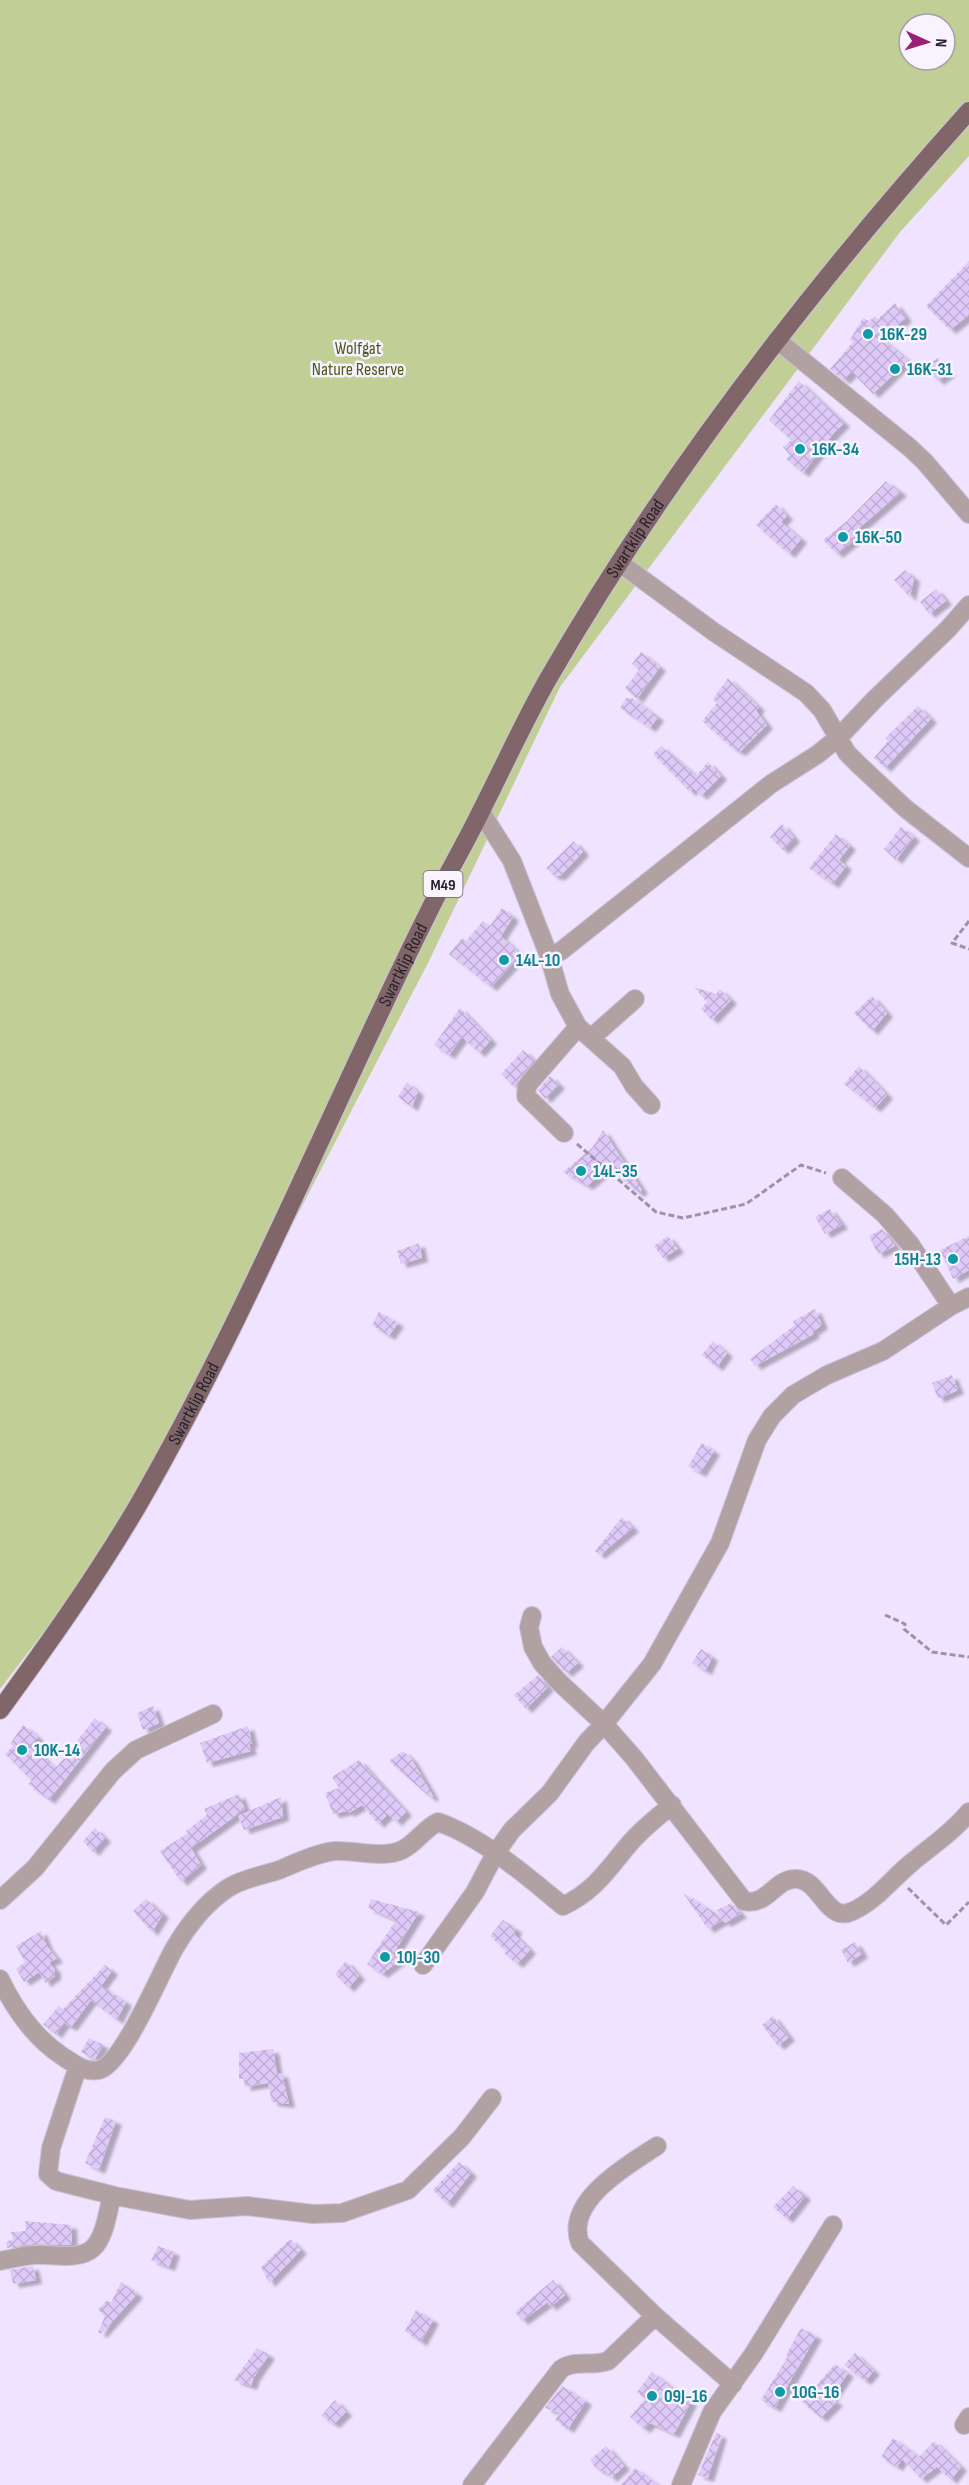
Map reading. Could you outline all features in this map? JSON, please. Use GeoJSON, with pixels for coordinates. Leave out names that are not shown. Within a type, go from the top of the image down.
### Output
{"type":"FeatureCollection","features":[{"type":"Feature","properties":{"kind":"main road","name":"Swartklip Road"},"geometry":{"type":"LineString","coordinates":[[0,1710],[62,1625],[103,1562],[182,1424],[234,1325],[432,905],[548,679],[651,514],[777,340],[907,180],[969,111]]}},
{"type":"Feature","properties":{"kind":"street"},"geometry":{"type":"LineString","coordinates":[[777,340],[909,447],[969,514]]}},
{"type":"Feature","properties":{"kind":"street"},"geometry":{"type":"LineString","coordinates":[[620,563],[714,632],[806,693],[822,710],[847,753],[904,808],[969,858]]}},
{"type":"Feature","properties":{"kind":"street"},"geometry":{"type":"LineString","coordinates":[[549,956],[561,951],[771,784],[818,754],[839,737],[969,606]]}},
{"type":"Feature","properties":{"kind":"street"},"geometry":{"type":"LineString","coordinates":[[481,812],[512,861],[549,956],[560,994],[585,1033],[622,1066],[634,1086],[651,1105]]}},
{"type":"Feature","properties":{"kind":"street"},"geometry":{"type":"LineString","coordinates":[[564,1133],[526,1096],[531,1081],[585,1033],[635,999]]}},
{"type":"Feature","properties":{"kind":"street"},"geometry":{"type":"LineString","coordinates":[[842,1178],[891,1222],[922,1261],[951,1306]]}},
{"type":"Feature","properties":{"kind":"street"},"geometry":{"type":"LineString","coordinates":[[423,1965],[475,1892],[495,1854],[512,1830],[550,1793],[586,1743],[652,1664],[720,1543],[757,1440],[772,1416],[793,1395],[827,1375],[883,1351],[951,1306],[969,1297]]}},
{"type":"Feature","properties":{"kind":"street"},"geometry":{"type":"LineString","coordinates":[[532,1616],[529,1627],[532,1647],[542,1663],[604,1724],[672,1805],[744,1901],[762,1900],[795,1878],[811,1886],[831,1908],[845,1914],[853,1912],[878,1895],[895,1877],[942,1839],[969,1812]]}},
{"type":"Feature","properties":{"kind":"street"},"geometry":{"type":"LineString","coordinates":[[0,1900],[35,1868],[113,1771],[136,1749],[213,1714]]}},
{"type":"Feature","properties":{"kind":"street"},"geometry":{"type":"LineString","coordinates":[[1,1984],[47,2046],[89,2071],[100,2070],[111,2063],[126,2043],[175,1947],[201,1910],[227,1889],[245,1879],[333,1851],[383,1853],[402,1850],[428,1827],[438,1822],[452,1827],[511,1864],[563,1906],[583,1897],[650,1822],[672,1805]]}},
{"type":"Feature","properties":{"kind":"street"},"geometry":{"type":"LineString","coordinates":[[78,2066],[51,2148],[48,2174],[56,2181],[112,2195],[190,2210],[247,2206],[313,2214],[342,2213],[408,2190],[462,2137],[492,2098]]}},
{"type":"Feature","properties":{"kind":"street"},"geometry":{"type":"LineString","coordinates":[[657,2146],[606,2180],[585,2207],[579,2220],[577,2235],[580,2243],[655,2316],[733,2384]]}},
{"type":"Feature","properties":{"kind":"street"},"geometry":{"type":"LineString","coordinates":[[0,2261],[35,2254],[63,2256],[84,2254],[92,2250],[98,2242],[112,2195]]}},
{"type":"Feature","properties":{"kind":"street"},"geometry":{"type":"LineString","coordinates":[[681,2485],[712,2412],[733,2384],[832,2225]]}},
{"type":"Feature","properties":{"kind":"street"},"geometry":{"type":"LineString","coordinates":[[472,2485],[561,2369],[568,2364],[597,2365],[608,2361],[655,2316]]}},
{"type":"Feature","properties":{"kind":"path"},"geometry":{"type":"LineString","coordinates":[[969,921],[952,943],[969,949]]}},
{"type":"Feature","properties":{"kind":"path"},"geometry":{"type":"LineString","coordinates":[[564,1133],[657,1212],[682,1218],[746,1204],[801,1165],[842,1178]]}},
{"type":"Feature","properties":{"kind":"path"},"geometry":{"type":"LineString","coordinates":[[885,1615],[905,1624],[904,1629],[932,1652],[969,1657]]}},
{"type":"Feature","properties":{"kind":"path"},"geometry":{"type":"LineString","coordinates":[[895,1877],[923,1901],[945,1926],[969,1902]]}},
{"type":"Feature","properties":{"kind":"green space","name":"Wolfgat Nature Reserve"},"geometry":{"type":"Polygon","coordinates":[[[0,0],[969,0],[969,156],[900,232],[560,687],[429,961],[160,1480],[0,1689],[0,0]]]}},
{"type":"Feature","properties":{"kind":"building"},"geometry":{"type":"Polygon","coordinates":[[[969,261],[969,315],[950,330],[926,306],[969,261]]]}},
{"type":"Feature","properties":{"kind":"building"},"geometry":{"type":"Polygon","coordinates":[[[895,303],[906,318],[881,338],[908,360],[873,394],[852,372],[844,380],[830,369],[853,342],[850,340],[863,318],[869,321],[875,316],[878,319],[895,303]]]}},
{"type":"Feature","properties":{"kind":"building"},"geometry":{"type":"Polygon","coordinates":[[[938,358],[949,373],[938,381],[925,367],[938,358]]]}},
{"type":"Feature","properties":{"kind":"building"},"geometry":{"type":"Polygon","coordinates":[[[799,381],[844,423],[803,473],[786,459],[790,455],[783,447],[791,440],[769,420],[799,381]]]}},
{"type":"Feature","properties":{"kind":"building"},"geometry":{"type":"Polygon","coordinates":[[[886,481],[901,492],[858,529],[862,534],[837,554],[823,540],[847,521],[886,481]]]}},
{"type":"Feature","properties":{"kind":"building"},"geometry":{"type":"Polygon","coordinates":[[[776,504],[787,516],[781,522],[801,539],[789,554],[756,525],[776,504]]]}},
{"type":"Feature","properties":{"kind":"building"},"geometry":{"type":"Polygon","coordinates":[[[905,570],[914,578],[910,597],[894,580],[905,570]]]}},
{"type":"Feature","properties":{"kind":"building"},"geometry":{"type":"Polygon","coordinates":[[[936,589],[946,601],[929,614],[920,602],[936,589]]]}},
{"type":"Feature","properties":{"kind":"building"},"geometry":{"type":"Polygon","coordinates":[[[641,652],[660,667],[637,699],[625,688],[639,670],[632,664],[641,652]]]}},
{"type":"Feature","properties":{"kind":"building"},"geometry":{"type":"Polygon","coordinates":[[[728,678],[759,707],[756,711],[767,725],[740,752],[731,747],[702,721],[717,703],[713,699],[728,678]]]}},
{"type":"Feature","properties":{"kind":"building"},"geometry":{"type":"Polygon","coordinates":[[[626,698],[632,698],[658,717],[650,728],[620,708],[626,698]]]}},
{"type":"Feature","properties":{"kind":"building"},"geometry":{"type":"Polygon","coordinates":[[[918,706],[931,719],[885,768],[874,758],[888,741],[885,738],[918,706]]]}},
{"type":"Feature","properties":{"kind":"building"},"geometry":{"type":"Polygon","coordinates":[[[661,746],[696,776],[708,762],[721,776],[701,796],[693,788],[690,792],[653,754],[661,746]]]}},
{"type":"Feature","properties":{"kind":"building"},"geometry":{"type":"Polygon","coordinates":[[[782,824],[794,838],[783,850],[770,837],[782,824]]]}},
{"type":"Feature","properties":{"kind":"building"},"geometry":{"type":"Polygon","coordinates":[[[901,827],[914,837],[896,860],[884,849],[901,827]]]}},
{"type":"Feature","properties":{"kind":"building"},"geometry":{"type":"Polygon","coordinates":[[[836,834],[850,846],[839,860],[846,866],[833,884],[809,868],[836,834]]]}},
{"type":"Feature","properties":{"kind":"building"},"geometry":{"type":"Polygon","coordinates":[[[574,841],[583,852],[560,876],[554,876],[546,868],[574,841]]]}},
{"type":"Feature","properties":{"kind":"building"},"geometry":{"type":"Polygon","coordinates":[[[502,908],[513,917],[501,936],[521,955],[491,987],[449,954],[462,938],[466,941],[483,921],[490,926],[502,908]]]}},
{"type":"Feature","properties":{"kind":"building"},"geometry":{"type":"Polygon","coordinates":[[[694,987],[716,994],[720,989],[731,1000],[712,1020],[701,1009],[707,1002],[694,987]]]}},
{"type":"Feature","properties":{"kind":"building"},"geometry":{"type":"Polygon","coordinates":[[[872,996],[887,1013],[872,1031],[854,1013],[872,996]]]}},
{"type":"Feature","properties":{"kind":"building"},"geometry":{"type":"Polygon","coordinates":[[[460,1008],[491,1040],[479,1053],[462,1037],[449,1055],[434,1045],[460,1008]]]}},
{"type":"Feature","properties":{"kind":"building"},"geometry":{"type":"Polygon","coordinates":[[[523,1050],[534,1060],[514,1087],[501,1074],[523,1050]]]}},
{"type":"Feature","properties":{"kind":"building"},"geometry":{"type":"Polygon","coordinates":[[[859,1066],[887,1095],[875,1108],[861,1097],[863,1095],[860,1096],[844,1084],[859,1066]]]}},
{"type":"Feature","properties":{"kind":"building"},"geometry":{"type":"Polygon","coordinates":[[[550,1076],[559,1085],[545,1099],[538,1090],[550,1076]]]}},
{"type":"Feature","properties":{"kind":"building"},"geometry":{"type":"Polygon","coordinates":[[[407,1082],[418,1092],[412,1107],[398,1097],[407,1082]]]}},
{"type":"Feature","properties":{"kind":"building"},"geometry":{"type":"Polygon","coordinates":[[[603,1130],[642,1190],[638,1193],[610,1167],[587,1186],[563,1172],[592,1148],[603,1130]]]}},
{"type":"Feature","properties":{"kind":"building"},"geometry":{"type":"Polygon","coordinates":[[[830,1209],[842,1225],[825,1234],[815,1217],[830,1209]]]}},
{"type":"Feature","properties":{"kind":"building"},"geometry":{"type":"Polygon","coordinates":[[[882,1229],[895,1246],[878,1254],[869,1236],[882,1229]]]}},
{"type":"Feature","properties":{"kind":"building"},"geometry":{"type":"Polygon","coordinates":[[[668,1236],[678,1249],[663,1258],[654,1246],[668,1236]]]}},
{"type":"Feature","properties":{"kind":"building","name":"15H-13"},"geometry":{"type":"Polygon","coordinates":[[[969,1236],[969,1270],[953,1279],[940,1250],[969,1236]]]}},
{"type":"Feature","properties":{"kind":"building"},"geometry":{"type":"Polygon","coordinates":[[[419,1243],[422,1258],[401,1264],[397,1251],[419,1243]]]}},
{"type":"Feature","properties":{"kind":"building"},"geometry":{"type":"Polygon","coordinates":[[[815,1309],[822,1325],[812,1332],[814,1334],[755,1366],[750,1359],[795,1325],[793,1321],[815,1309]]]}},
{"type":"Feature","properties":{"kind":"building"},"geometry":{"type":"Polygon","coordinates":[[[379,1312],[398,1323],[389,1336],[372,1325],[379,1312]]]}},
{"type":"Feature","properties":{"kind":"building"},"geometry":{"type":"Polygon","coordinates":[[[713,1341],[727,1353],[717,1367],[702,1355],[713,1341]]]}},
{"type":"Feature","properties":{"kind":"building"},"geometry":{"type":"Polygon","coordinates":[[[952,1375],[958,1390],[938,1399],[932,1383],[952,1375]]]}},
{"type":"Feature","properties":{"kind":"building"},"geometry":{"type":"Polygon","coordinates":[[[702,1443],[714,1451],[700,1473],[688,1466],[702,1443]]]}},
{"type":"Feature","properties":{"kind":"building"},"geometry":{"type":"Polygon","coordinates":[[[622,1517],[633,1528],[599,1555],[595,1551],[622,1517]]]}},
{"type":"Feature","properties":{"kind":"building"},"geometry":{"type":"Polygon","coordinates":[[[562,1647],[578,1663],[566,1673],[551,1657],[562,1647]]]}},
{"type":"Feature","properties":{"kind":"building"},"geometry":{"type":"Polygon","coordinates":[[[701,1649],[712,1657],[706,1671],[692,1663],[701,1649]]]}},
{"type":"Feature","properties":{"kind":"building"},"geometry":{"type":"Polygon","coordinates":[[[538,1675],[548,1687],[526,1709],[514,1695],[538,1675]]]}},
{"type":"Feature","properties":{"kind":"building"},"geometry":{"type":"Polygon","coordinates":[[[153,1706],[159,1723],[143,1730],[137,1713],[153,1706]]]}},
{"type":"Feature","properties":{"kind":"building"},"geometry":{"type":"Polygon","coordinates":[[[95,1718],[106,1727],[49,1800],[28,1784],[32,1781],[5,1754],[13,1746],[10,1744],[23,1725],[38,1737],[32,1746],[50,1764],[57,1767],[95,1718]]]}},
{"type":"Feature","properties":{"kind":"building"},"geometry":{"type":"Polygon","coordinates":[[[248,1726],[252,1743],[249,1744],[251,1751],[207,1763],[200,1743],[248,1726]]]}},
{"type":"Feature","properties":{"kind":"building"},"geometry":{"type":"Polygon","coordinates":[[[403,1751],[411,1758],[433,1796],[431,1798],[389,1761],[403,1751]]]}},
{"type":"Feature","properties":{"kind":"building"},"geometry":{"type":"Polygon","coordinates":[[[359,1760],[406,1812],[396,1822],[388,1814],[378,1824],[362,1805],[349,1813],[347,1811],[333,1814],[325,1793],[339,1788],[332,1777],[359,1760]]]}},
{"type":"Feature","properties":{"kind":"building"},"geometry":{"type":"Polygon","coordinates":[[[239,1794],[245,1809],[191,1848],[201,1865],[181,1882],[160,1851],[188,1833],[186,1831],[207,1815],[204,1809],[239,1794]]]}},
{"type":"Feature","properties":{"kind":"building"},"geometry":{"type":"Polygon","coordinates":[[[281,1797],[283,1817],[244,1830],[238,1816],[281,1797]]]}},
{"type":"Feature","properties":{"kind":"building"},"geometry":{"type":"Polygon","coordinates":[[[95,1828],[105,1838],[93,1852],[83,1841],[95,1828]]]}},
{"type":"Feature","properties":{"kind":"building"},"geometry":{"type":"Polygon","coordinates":[[[683,1893],[720,1916],[717,1910],[731,1903],[741,1914],[725,1923],[723,1920],[708,1929],[683,1893]]]}},
{"type":"Feature","properties":{"kind":"building"},"geometry":{"type":"Polygon","coordinates":[[[146,1899],[163,1914],[152,1932],[133,1911],[146,1899]]]}},
{"type":"Feature","properties":{"kind":"building"},"geometry":{"type":"Polygon","coordinates":[[[371,1899],[419,1912],[393,1954],[400,1960],[382,1974],[367,1964],[396,1920],[368,1908],[371,1899]]]}},
{"type":"Feature","properties":{"kind":"building"},"geometry":{"type":"Polygon","coordinates":[[[503,1920],[516,1929],[514,1934],[530,1950],[517,1964],[490,1936],[503,1920]]]}},
{"type":"Feature","properties":{"kind":"building"},"geometry":{"type":"Polygon","coordinates":[[[41,1931],[47,1946],[57,1959],[49,1962],[55,1970],[55,1976],[45,1983],[39,1972],[24,1982],[16,1969],[25,1962],[16,1946],[41,1931]]]}},
{"type":"Feature","properties":{"kind":"building"},"geometry":{"type":"Polygon","coordinates":[[[855,1942],[862,1954],[848,1963],[841,1950],[855,1942]]]}},
{"type":"Feature","properties":{"kind":"building"},"geometry":{"type":"Polygon","coordinates":[[[346,1961],[359,1976],[348,1988],[335,1974],[346,1961]]]}},
{"type":"Feature","properties":{"kind":"building"},"geometry":{"type":"Polygon","coordinates":[[[105,1965],[112,1971],[101,1986],[126,2002],[117,2020],[91,2000],[71,2027],[64,2023],[56,2034],[43,2024],[59,2006],[63,2009],[105,1965]]]}},
{"type":"Feature","properties":{"kind":"building"},"geometry":{"type":"Polygon","coordinates":[[[773,2016],[789,2037],[778,2046],[762,2025],[773,2016]]]}},
{"type":"Feature","properties":{"kind":"building"},"geometry":{"type":"Polygon","coordinates":[[[89,2038],[103,2045],[95,2059],[81,2052],[89,2038]]]}},
{"type":"Feature","properties":{"kind":"building"},"geometry":{"type":"Polygon","coordinates":[[[273,2049],[277,2074],[282,2073],[289,2104],[272,2102],[268,2083],[245,2087],[244,2079],[239,2079],[239,2053],[273,2049]]]}},
{"type":"Feature","properties":{"kind":"building"},"geometry":{"type":"Polygon","coordinates":[[[105,2117],[116,2121],[99,2170],[85,2163],[105,2117]]]}},
{"type":"Feature","properties":{"kind":"building"},"geometry":{"type":"Polygon","coordinates":[[[459,2162],[471,2173],[447,2204],[433,2190],[459,2162]]]}},
{"type":"Feature","properties":{"kind":"building"},"geometry":{"type":"Polygon","coordinates":[[[793,2186],[805,2196],[787,2219],[773,2207],[793,2186]]]}},
{"type":"Feature","properties":{"kind":"building"},"geometry":{"type":"Polygon","coordinates":[[[25,2221],[71,2225],[72,2245],[32,2244],[7,2248],[6,2242],[13,2239],[11,2232],[26,2231],[25,2221]]]}},
{"type":"Feature","properties":{"kind":"building"},"geometry":{"type":"Polygon","coordinates":[[[290,2239],[301,2250],[269,2283],[261,2267],[290,2239]]]}},
{"type":"Feature","properties":{"kind":"building"},"geometry":{"type":"Polygon","coordinates":[[[158,2246],[174,2252],[169,2267],[151,2260],[158,2246]]]}},
{"type":"Feature","properties":{"kind":"building"},"geometry":{"type":"Polygon","coordinates":[[[33,2266],[36,2280],[13,2284],[10,2270],[33,2266]]]}},
{"type":"Feature","properties":{"kind":"building"},"geometry":{"type":"Polygon","coordinates":[[[553,2280],[565,2295],[550,2307],[548,2302],[522,2321],[515,2312],[553,2280]]]}},
{"type":"Feature","properties":{"kind":"building"},"geometry":{"type":"Polygon","coordinates":[[[121,2282],[137,2294],[101,2334],[98,2332],[105,2316],[98,2310],[107,2300],[111,2303],[121,2282]]]}},
{"type":"Feature","properties":{"kind":"building"},"geometry":{"type":"Polygon","coordinates":[[[416,2310],[433,2320],[421,2342],[405,2331],[416,2310]]]}},
{"type":"Feature","properties":{"kind":"building"},"geometry":{"type":"Polygon","coordinates":[[[801,2328],[816,2336],[775,2408],[761,2400],[788,2356],[786,2355],[801,2328]]]}},
{"type":"Feature","properties":{"kind":"building"},"geometry":{"type":"Polygon","coordinates":[[[257,2348],[269,2355],[254,2377],[251,2386],[234,2380],[257,2348]]]}},
{"type":"Feature","properties":{"kind":"building"},"geometry":{"type":"Polygon","coordinates":[[[855,2353],[874,2371],[865,2381],[844,2365],[855,2353]]]}},
{"type":"Feature","properties":{"kind":"building"},"geometry":{"type":"Polygon","coordinates":[[[835,2364],[848,2373],[831,2398],[837,2402],[821,2418],[802,2402],[835,2364]]]}},
{"type":"Feature","properties":{"kind":"building"},"geometry":{"type":"Polygon","coordinates":[[[652,2372],[691,2402],[674,2434],[650,2423],[644,2429],[630,2417],[645,2399],[637,2392],[652,2372]]]}},
{"type":"Feature","properties":{"kind":"building"},"geometry":{"type":"Polygon","coordinates":[[[562,2386],[586,2401],[568,2429],[555,2420],[560,2413],[545,2408],[562,2386]]]}},
{"type":"Feature","properties":{"kind":"building"},"geometry":{"type":"Polygon","coordinates":[[[335,2400],[346,2412],[334,2424],[321,2416],[335,2400]]]}},
{"type":"Feature","properties":{"kind":"building"},"geometry":{"type":"Polygon","coordinates":[[[716,2433],[721,2435],[708,2478],[698,2475],[716,2433]]]}},
{"type":"Feature","properties":{"kind":"building"},"geometry":{"type":"Polygon","coordinates":[[[893,2438],[919,2457],[934,2441],[961,2467],[951,2480],[937,2467],[921,2479],[902,2459],[897,2467],[881,2457],[893,2438]]]}},
{"type":"Feature","properties":{"kind":"building"},"geometry":{"type":"Polygon","coordinates":[[[606,2446],[624,2466],[611,2478],[604,2470],[602,2472],[595,2467],[590,2460],[606,2446]]]}},
{"type":"Feature","properties":{"kind":"building"},"geometry":{"type":"Polygon","coordinates":[[[635,2468],[658,2485],[621,2485],[635,2468]]]}},
{"type":"Feature","properties":{"kind":"place","name":"16K-29"},"geometry":{"type":"Point","coordinates":[868,334]}},
{"type":"Feature","properties":{"kind":"place","name":"16K-31"},"geometry":{"type":"Point","coordinates":[895,369]}},
{"type":"Feature","properties":{"kind":"place","name":"16K-34"},"geometry":{"type":"Point","coordinates":[800,449]}},
{"type":"Feature","properties":{"kind":"place","name":"16K-50"},"geometry":{"type":"Point","coordinates":[843,537]}},
{"type":"Feature","properties":{"kind":"place","name":"14L-10"},"geometry":{"type":"Point","coordinates":[504,960]}},
{"type":"Feature","properties":{"kind":"place","name":"14L-35"},"geometry":{"type":"Point","coordinates":[581,1171]}},
{"type":"Feature","properties":{"kind":"place","name":"15H-13"},"geometry":{"type":"Point","coordinates":[953,1259]}},
{"type":"Feature","properties":{"kind":"place","name":"10K-14"},"geometry":{"type":"Point","coordinates":[22,1750]}},
{"type":"Feature","properties":{"kind":"place","name":"10J-30"},"geometry":{"type":"Point","coordinates":[385,1957]}},
{"type":"Feature","properties":{"kind":"place","name":"10G-16"},"geometry":{"type":"Point","coordinates":[780,2392]}},
{"type":"Feature","properties":{"kind":"place","name":"09J-16"},"geometry":{"type":"Point","coordinates":[652,2396]}}]}
